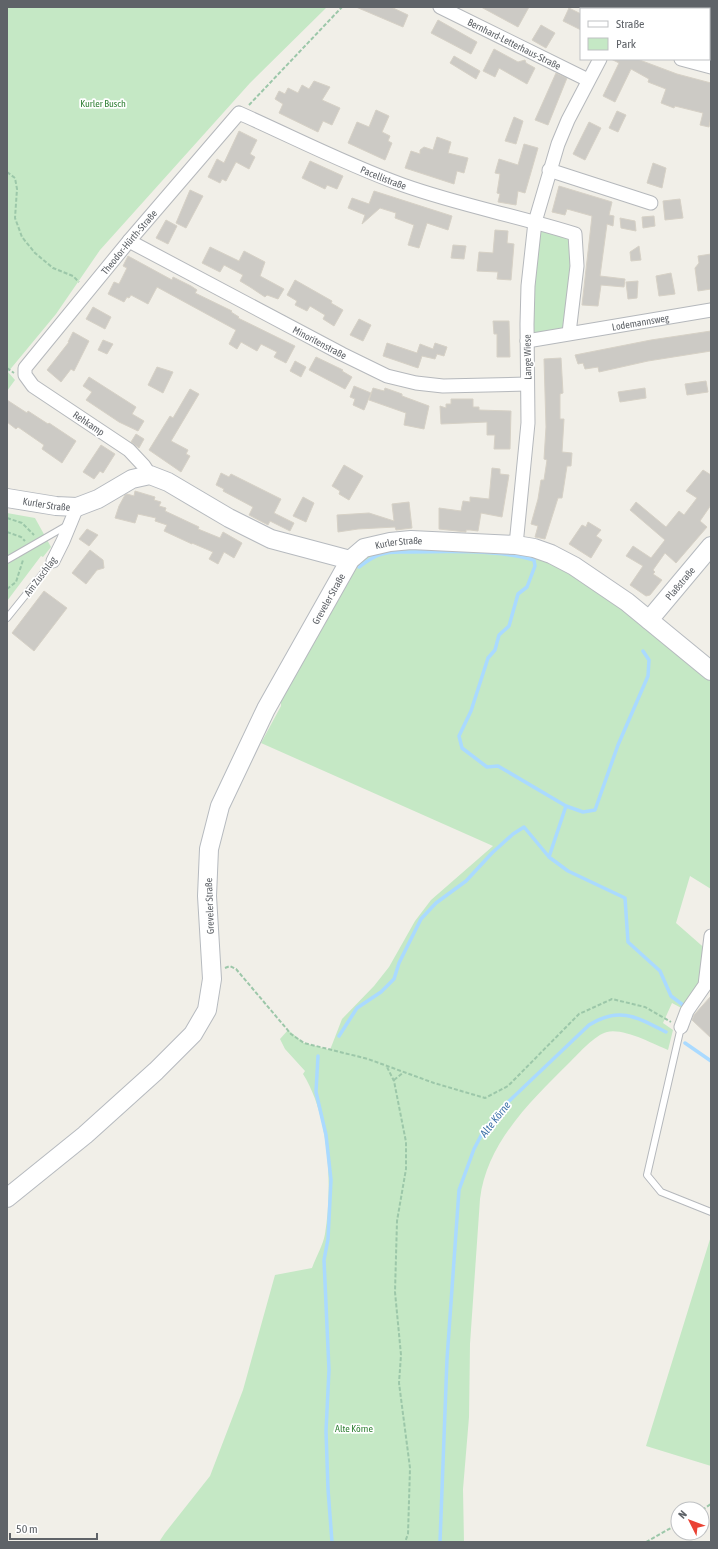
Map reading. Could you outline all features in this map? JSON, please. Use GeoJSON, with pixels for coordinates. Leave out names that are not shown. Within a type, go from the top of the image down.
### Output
{"type":"FeatureCollection","features":[{"type":"Feature","properties":{"kind":"street","name":"Bernhard-Letterhaus-Straße"},"geometry":{"type":"LineString","coordinates":[[440,7],[588,80]]}},
{"type":"Feature","properties":{"kind":"street","name":"Lange Wiese"},"geometry":{"type":"LineString","coordinates":[[516,545],[527,430],[528,286],[535,222],[549,170],[568,120],[599,60]]}},
{"type":"Feature","properties":{"kind":"street"},"geometry":{"type":"LineString","coordinates":[[685,60],[711,67]]}},
{"type":"Feature","properties":{"kind":"street","name":"Pacellistraße"},"geometry":{"type":"LineString","coordinates":[[239,114],[403,185],[480,209],[535,222]]}},
{"type":"Feature","properties":{"kind":"street","name":"Theodor-Hürth-Straße"},"geometry":{"type":"LineString","coordinates":[[25,375],[25,368],[29,362],[88,290],[239,114]]}},
{"type":"Feature","properties":{"kind":"street"},"geometry":{"type":"LineString","coordinates":[[549,170],[651,203]]}},
{"type":"Feature","properties":{"kind":"street"},"geometry":{"type":"LineString","coordinates":[[535,222],[575,234],[577,266],[570,333]]}},
{"type":"Feature","properties":{"kind":"street","name":"Minoritenstraße"},"geometry":{"type":"LineString","coordinates":[[129,241],[336,351],[387,376],[416,383],[443,386],[527,384]]}},
{"type":"Feature","properties":{"kind":"street","name":"Lodemannsweg"},"geometry":{"type":"LineString","coordinates":[[527,341],[711,310]]}},
{"type":"Feature","properties":{"kind":"street","name":"Rehkamp"},"geometry":{"type":"LineString","coordinates":[[25,375],[33,386],[129,450],[150,475]]}},
{"type":"Feature","properties":{"kind":"street"},"geometry":{"type":"LineString","coordinates":[[150,475],[168,482],[229,518],[271,539],[350,560]]}},
{"type":"Feature","properties":{"kind":"street","name":"Kurler Straße"},"geometry":{"type":"LineString","coordinates":[[7,498],[56,506],[77,507],[98,499],[132,479],[150,475]]}},
{"type":"Feature","properties":{"kind":"street","name":"Am Zuschlag"},"geometry":{"type":"LineString","coordinates":[[53,561],[77,507]]}},
{"type":"Feature","properties":{"kind":"street","name":"Kurler Straße"},"geometry":{"type":"LineString","coordinates":[[350,560],[364,548],[390,542],[434,541],[516,545],[551,554],[574,566],[627,602],[711,671]]}},
{"type":"Feature","properties":{"kind":"street","name":"Plaßstraße"},"geometry":{"type":"LineString","coordinates":[[649,620],[711,546]]}},
{"type":"Feature","properties":{"kind":"street","name":"Greveler Straße"},"geometry":{"type":"LineString","coordinates":[[7,1198],[85,1135],[156,1071],[193,1034],[207,1010],[221,974],[207,896],[208,849],[220,806],[266,709],[350,560]]}},
{"type":"Feature","properties":{"kind":"street"},"geometry":{"type":"LineString","coordinates":[[681,1027],[687,1012],[705,985],[711,936]]}},
{"type":"Feature","properties":{"kind":"lane"},"geometry":{"type":"LineString","coordinates":[[7,560],[20,554],[70,524]]}},
{"type":"Feature","properties":{"kind":"lane","name":"Am Zuschlag"},"geometry":{"type":"LineString","coordinates":[[7,618],[53,561]]}},
{"type":"Feature","properties":{"kind":"lane"},"geometry":{"type":"LineString","coordinates":[[681,1027],[646,1175],[661,1192],[711,1212]]}},
{"type":"Feature","properties":{"kind":"path"},"geometry":{"type":"LineString","coordinates":[[239,114],[342,7]]}},
{"type":"Feature","properties":{"kind":"path"},"geometry":{"type":"LineString","coordinates":[[7,172],[15,178],[17,190],[15,218],[22,237],[35,253],[53,268],[73,276],[88,290]]}},
{"type":"Feature","properties":{"kind":"path"},"geometry":{"type":"LineString","coordinates":[[7,518],[22,524],[32,532],[40,542]]}},
{"type":"Feature","properties":{"kind":"path"},"geometry":{"type":"LineString","coordinates":[[7,532],[21,537],[30,547]]}},
{"type":"Feature","properties":{"kind":"path"},"geometry":{"type":"LineString","coordinates":[[7,589],[16,582],[19,577],[23,561],[20,554]]}},
{"type":"Feature","properties":{"kind":"path"},"geometry":{"type":"LineString","coordinates":[[221,974],[225,960]]}},
{"type":"Feature","properties":{"kind":"path"},"geometry":{"type":"LineString","coordinates":[[221,974],[230,966],[236,969],[291,1034],[304,1043],[368,1059],[434,1083],[485,1098],[508,1086],[579,1014],[612,999],[645,1007],[681,1027]]}},
{"type":"Feature","properties":{"kind":"path"},"geometry":{"type":"LineString","coordinates":[[387,1066],[394,1081],[406,1142],[406,1170],[400,1195],[395,1250],[395,1292],[401,1355],[399,1383],[410,1468],[408,1534],[405,1542]]}},
{"type":"Feature","properties":{"kind":"path"},"geometry":{"type":"LineString","coordinates":[[394,1081],[404,1072]]}},
{"type":"Feature","properties":{"kind":"path"},"geometry":{"type":"LineString","coordinates":[[646,1542],[670,1528]]}},
{"type":"Feature","properties":{"kind":"green space","name":"Kurler Busch"},"geometry":{"type":"Polygon","coordinates":[[[7,7],[327,7],[250,83],[100,250],[56,314],[8,372],[15,380],[7,391],[7,7]]]}},
{"type":"Feature","properties":{"kind":"green space"},"geometry":{"type":"Polygon","coordinates":[[[535,222],[575,234],[569,333],[527,340],[535,222]]]}},
{"type":"Feature","properties":{"kind":"green space"},"geometry":{"type":"Polygon","coordinates":[[[7,513],[35,518],[51,547],[43,557],[41,556],[7,601],[7,513]]]}},
{"type":"Feature","properties":{"kind":"green space"},"geometry":{"type":"Polygon","coordinates":[[[412,548],[510,553],[527,555],[546,561],[569,572],[640,621],[711,680],[711,889],[690,876],[676,923],[709,952],[705,985],[687,1011],[672,1003],[663,1023],[673,1030],[668,1050],[622,1032],[607,1032],[592,1040],[526,1107],[501,1141],[492,1159],[484,1178],[480,1199],[470,1344],[469,1417],[463,1489],[464,1542],[159,1542],[210,1476],[243,1390],[275,1275],[312,1268],[325,1234],[329,1195],[327,1151],[319,1110],[312,1091],[303,1074],[305,1071],[285,1049],[280,1039],[288,1030],[304,1043],[330,1050],[342,1019],[374,986],[389,967],[415,921],[431,900],[493,846],[261,743],[281,706],[281,698],[356,565],[370,556],[382,551],[412,548]]]}},
{"type":"Feature","properties":{"kind":"green space"},"geometry":{"type":"Polygon","coordinates":[[[711,1236],[711,1466],[646,1446],[711,1236]]]}},
{"type":"Feature","properties":{"kind":"building"},"geometry":{"type":"Polygon","coordinates":[[[356,7],[391,7],[408,15],[403,27],[356,7]]]}},
{"type":"Feature","properties":{"kind":"building"},"geometry":{"type":"Polygon","coordinates":[[[481,7],[529,7],[518,27],[481,7]]]}},
{"type":"Feature","properties":{"kind":"building"},"geometry":{"type":"Polygon","coordinates":[[[569,8],[580,14],[580,30],[563,21],[569,8]]]}},
{"type":"Feature","properties":{"kind":"building"},"geometry":{"type":"Polygon","coordinates":[[[438,20],[477,42],[471,54],[431,33],[438,20]]]}},
{"type":"Feature","properties":{"kind":"building"},"geometry":{"type":"Polygon","coordinates":[[[541,25],[555,33],[546,48],[532,40],[541,25]]]}},
{"type":"Feature","properties":{"kind":"building"},"geometry":{"type":"Polygon","coordinates":[[[494,49],[518,62],[525,60],[526,63],[535,68],[527,84],[499,68],[495,77],[483,71],[494,49]]]}},
{"type":"Feature","properties":{"kind":"building"},"geometry":{"type":"Polygon","coordinates":[[[454,56],[480,71],[476,79],[450,63],[454,56]]]}},
{"type":"Feature","properties":{"kind":"building"},"geometry":{"type":"Polygon","coordinates":[[[613,60],[640,60],[677,74],[711,83],[711,116],[709,127],[700,125],[703,113],[675,106],[674,108],[661,103],[666,89],[648,82],[649,79],[631,69],[615,102],[603,96],[619,63],[613,60]]]}},
{"type":"Feature","properties":{"kind":"building"},"geometry":{"type":"Polygon","coordinates":[[[556,73],[567,78],[548,125],[535,120],[556,73]]]}},
{"type":"Feature","properties":{"kind":"building"},"geometry":{"type":"Polygon","coordinates":[[[314,81],[330,87],[322,100],[340,108],[332,125],[323,121],[318,132],[279,113],[283,104],[275,99],[279,91],[285,94],[288,88],[298,93],[302,85],[309,89],[314,81]]]}},
{"type":"Feature","properties":{"kind":"building"},"geometry":{"type":"Polygon","coordinates":[[[376,110],[389,116],[382,132],[390,136],[388,141],[392,143],[385,160],[348,143],[357,122],[369,127],[376,110]]]}},
{"type":"Feature","properties":{"kind":"building"},"geometry":{"type":"Polygon","coordinates":[[[617,111],[626,115],[618,132],[609,128],[617,111]]]}},
{"type":"Feature","properties":{"kind":"building"},"geometry":{"type":"Polygon","coordinates":[[[514,117],[523,121],[516,144],[505,141],[514,117]]]}},
{"type":"Feature","properties":{"kind":"building"},"geometry":{"type":"Polygon","coordinates":[[[589,122],[601,128],[585,160],[573,154],[589,122]]]}},
{"type":"Feature","properties":{"kind":"building"},"geometry":{"type":"Polygon","coordinates":[[[239,131],[257,140],[250,154],[255,157],[249,169],[236,162],[226,181],[222,179],[220,183],[208,177],[217,159],[224,163],[239,131]]]}},
{"type":"Feature","properties":{"kind":"building"},"geometry":{"type":"Polygon","coordinates":[[[437,137],[451,142],[448,153],[468,158],[464,173],[457,171],[454,184],[405,168],[411,151],[420,154],[420,150],[424,147],[433,150],[437,137]]]}},
{"type":"Feature","properties":{"kind":"building"},"geometry":{"type":"Polygon","coordinates":[[[524,144],[538,148],[525,193],[518,191],[516,205],[498,202],[500,194],[497,193],[500,174],[495,173],[499,159],[518,165],[524,144]]]}},
{"type":"Feature","properties":{"kind":"building"},"geometry":{"type":"Polygon","coordinates":[[[310,161],[343,176],[337,189],[327,185],[325,189],[302,178],[310,161]]]}},
{"type":"Feature","properties":{"kind":"building"},"geometry":{"type":"Polygon","coordinates":[[[653,163],[666,168],[662,188],[647,183],[653,163]]]}},
{"type":"Feature","properties":{"kind":"building"},"geometry":{"type":"Polygon","coordinates":[[[559,186],[612,202],[609,215],[614,216],[613,226],[607,224],[600,276],[625,279],[624,287],[601,285],[598,306],[582,305],[592,216],[567,209],[565,215],[552,212],[559,186]]]}},
{"type":"Feature","properties":{"kind":"building"},"geometry":{"type":"Polygon","coordinates":[[[190,190],[203,196],[186,228],[176,223],[190,190]]]}},
{"type":"Feature","properties":{"kind":"building"},"geometry":{"type":"Polygon","coordinates":[[[374,191],[452,216],[448,230],[427,223],[419,248],[408,245],[414,225],[395,218],[396,213],[380,208],[362,224],[365,215],[348,208],[352,198],[369,204],[374,191]]]}},
{"type":"Feature","properties":{"kind":"building"},"geometry":{"type":"Polygon","coordinates":[[[680,199],[683,218],[665,220],[663,201],[680,199]]]}},
{"type":"Feature","properties":{"kind":"building"},"geometry":{"type":"Polygon","coordinates":[[[654,216],[655,226],[643,228],[642,217],[654,216]]]}},
{"type":"Feature","properties":{"kind":"building"},"geometry":{"type":"Polygon","coordinates":[[[620,218],[635,221],[636,231],[621,228],[620,218]]]}},
{"type":"Feature","properties":{"kind":"building"},"geometry":{"type":"Polygon","coordinates":[[[166,220],[177,226],[168,244],[156,238],[166,220]]]}},
{"type":"Feature","properties":{"kind":"building"},"geometry":{"type":"Polygon","coordinates":[[[495,230],[508,231],[507,243],[514,244],[511,280],[497,279],[498,272],[477,271],[479,252],[493,253],[495,230]]]}},
{"type":"Feature","properties":{"kind":"building"},"geometry":{"type":"Polygon","coordinates":[[[453,245],[466,246],[464,259],[451,258],[453,245]]]}},
{"type":"Feature","properties":{"kind":"building"},"geometry":{"type":"Polygon","coordinates":[[[639,246],[641,260],[631,261],[630,252],[639,246]]]}},
{"type":"Feature","properties":{"kind":"building"},"geometry":{"type":"Polygon","coordinates":[[[210,247],[239,261],[244,251],[265,262],[260,276],[284,289],[278,299],[267,295],[265,297],[240,281],[243,275],[224,265],[220,272],[202,263],[210,247]]]}},
{"type":"Feature","properties":{"kind":"building"},"geometry":{"type":"Polygon","coordinates":[[[711,254],[711,289],[698,291],[695,268],[699,263],[698,256],[711,254]]]}},
{"type":"Feature","properties":{"kind":"building"},"geometry":{"type":"Polygon","coordinates":[[[128,256],[172,280],[173,277],[191,286],[197,290],[195,293],[232,311],[231,312],[239,317],[238,318],[295,346],[286,363],[274,357],[277,352],[261,344],[257,351],[241,342],[237,349],[229,344],[236,330],[157,287],[148,304],[131,295],[129,298],[127,297],[124,302],[108,294],[114,282],[119,284],[127,268],[123,266],[128,256]]]}},
{"type":"Feature","properties":{"kind":"building"},"geometry":{"type":"Polygon","coordinates":[[[671,273],[675,294],[659,296],[656,276],[671,273]]]}},
{"type":"Feature","properties":{"kind":"building"},"geometry":{"type":"Polygon","coordinates":[[[295,280],[332,301],[331,303],[343,310],[334,326],[323,319],[325,315],[310,306],[307,311],[295,305],[297,301],[287,295],[295,280]]]}},
{"type":"Feature","properties":{"kind":"building"},"geometry":{"type":"Polygon","coordinates":[[[638,281],[637,298],[628,299],[626,282],[638,281]]]}},
{"type":"Feature","properties":{"kind":"building"},"geometry":{"type":"Polygon","coordinates":[[[93,307],[111,317],[105,329],[86,319],[93,307]]]}},
{"type":"Feature","properties":{"kind":"building"},"geometry":{"type":"Polygon","coordinates":[[[359,319],[371,325],[363,341],[350,335],[359,319]]]}},
{"type":"Feature","properties":{"kind":"building"},"geometry":{"type":"Polygon","coordinates":[[[493,321],[509,321],[510,357],[497,357],[497,334],[494,334],[493,321]]]}},
{"type":"Feature","properties":{"kind":"building"},"geometry":{"type":"Polygon","coordinates":[[[711,331],[711,351],[648,361],[599,372],[598,367],[585,369],[583,363],[578,364],[575,355],[651,340],[711,331]]]}},
{"type":"Feature","properties":{"kind":"building"},"geometry":{"type":"Polygon","coordinates":[[[73,332],[89,341],[74,371],[71,369],[61,382],[47,370],[69,342],[73,332]]]}},
{"type":"Feature","properties":{"kind":"building"},"geometry":{"type":"Polygon","coordinates":[[[103,340],[113,344],[107,354],[98,350],[103,340]]]}},
{"type":"Feature","properties":{"kind":"building"},"geometry":{"type":"Polygon","coordinates":[[[387,343],[417,353],[420,344],[433,349],[435,343],[447,347],[444,356],[437,354],[435,359],[422,356],[418,368],[383,356],[387,343]]]}},
{"type":"Feature","properties":{"kind":"building"},"geometry":{"type":"Polygon","coordinates":[[[316,357],[343,370],[342,371],[352,377],[345,389],[309,370],[316,357]]]}},
{"type":"Feature","properties":{"kind":"building"},"geometry":{"type":"Polygon","coordinates":[[[561,358],[563,393],[560,394],[560,419],[564,419],[562,452],[572,453],[571,466],[567,466],[562,498],[558,498],[545,539],[535,537],[538,526],[531,524],[538,499],[541,480],[544,480],[547,460],[544,459],[546,427],[544,359],[561,358]]]}},
{"type":"Feature","properties":{"kind":"building"},"geometry":{"type":"Polygon","coordinates":[[[295,361],[306,367],[301,377],[290,371],[295,361]]]}},
{"type":"Feature","properties":{"kind":"building"},"geometry":{"type":"Polygon","coordinates":[[[157,367],[173,372],[163,393],[148,385],[157,367]]]}},
{"type":"Feature","properties":{"kind":"building"},"geometry":{"type":"Polygon","coordinates":[[[89,377],[136,407],[132,414],[144,421],[138,431],[119,422],[86,400],[92,392],[83,386],[89,377]]]}},
{"type":"Feature","properties":{"kind":"building"},"geometry":{"type":"Polygon","coordinates":[[[706,381],[708,392],[687,395],[685,384],[706,381]]]}},
{"type":"Feature","properties":{"kind":"building"},"geometry":{"type":"Polygon","coordinates":[[[354,386],[371,393],[364,410],[353,405],[355,399],[350,397],[354,386]]]}},
{"type":"Feature","properties":{"kind":"building"},"geometry":{"type":"Polygon","coordinates":[[[373,388],[384,391],[385,388],[429,406],[424,429],[404,425],[406,413],[369,400],[373,388]]]}},
{"type":"Feature","properties":{"kind":"building"},"geometry":{"type":"Polygon","coordinates":[[[645,388],[646,398],[620,402],[618,392],[645,388]]]}},
{"type":"Feature","properties":{"kind":"building"},"geometry":{"type":"Polygon","coordinates":[[[190,389],[199,394],[171,441],[188,450],[186,454],[190,456],[181,472],[149,450],[170,416],[173,418],[190,389]]]}},
{"type":"Feature","properties":{"kind":"building"},"geometry":{"type":"Polygon","coordinates":[[[451,399],[473,399],[473,407],[479,407],[479,410],[511,411],[510,449],[494,449],[495,435],[487,435],[487,422],[441,424],[440,406],[446,408],[446,404],[451,404],[451,399]]]}},
{"type":"Feature","properties":{"kind":"building"},"geometry":{"type":"Polygon","coordinates":[[[7,400],[27,413],[28,411],[48,424],[49,423],[76,441],[62,463],[42,449],[44,445],[18,427],[16,429],[7,422],[7,400]]]}},
{"type":"Feature","properties":{"kind":"building"},"geometry":{"type":"Polygon","coordinates":[[[136,434],[144,439],[139,448],[131,442],[136,434]]]}},
{"type":"Feature","properties":{"kind":"building"},"geometry":{"type":"Polygon","coordinates":[[[101,445],[115,454],[103,473],[100,471],[94,479],[83,472],[101,445]]]}},
{"type":"Feature","properties":{"kind":"building"},"geometry":{"type":"Polygon","coordinates":[[[344,465],[363,476],[349,500],[339,494],[340,491],[332,486],[344,465]]]}},
{"type":"Feature","properties":{"kind":"building"},"geometry":{"type":"Polygon","coordinates":[[[492,468],[500,469],[500,474],[509,475],[502,517],[481,513],[478,531],[466,530],[466,532],[439,529],[439,508],[461,511],[463,501],[470,502],[470,497],[489,499],[492,468]]]}},
{"type":"Feature","properties":{"kind":"building"},"geometry":{"type":"Polygon","coordinates":[[[703,470],[711,475],[711,505],[700,521],[707,527],[676,563],[665,553],[653,570],[655,572],[653,574],[662,580],[650,595],[646,596],[630,585],[643,566],[626,556],[633,546],[651,558],[665,540],[630,510],[636,502],[666,527],[679,511],[684,515],[697,498],[686,491],[703,470]]]}},
{"type":"Feature","properties":{"kind":"building"},"geometry":{"type":"Polygon","coordinates":[[[221,473],[229,477],[231,474],[281,499],[274,513],[294,523],[290,531],[270,521],[268,525],[249,515],[253,507],[223,491],[224,489],[216,485],[221,473]]]}},
{"type":"Feature","properties":{"kind":"building"},"geometry":{"type":"Polygon","coordinates":[[[135,491],[155,497],[154,500],[161,502],[159,506],[166,508],[165,511],[199,527],[198,529],[220,538],[223,532],[242,543],[234,558],[224,552],[218,564],[209,559],[213,552],[164,531],[167,525],[155,521],[156,518],[138,514],[135,523],[115,518],[125,495],[127,494],[134,496],[135,491]]]}},
{"type":"Feature","properties":{"kind":"building"},"geometry":{"type":"Polygon","coordinates":[[[303,497],[314,503],[306,522],[293,516],[303,497]]]}},
{"type":"Feature","properties":{"kind":"building"},"geometry":{"type":"Polygon","coordinates":[[[409,502],[412,528],[396,530],[395,527],[358,529],[338,532],[337,515],[369,513],[394,521],[392,504],[409,502]]]}},
{"type":"Feature","properties":{"kind":"building"},"geometry":{"type":"Polygon","coordinates":[[[588,522],[601,530],[596,536],[602,540],[591,558],[569,544],[582,525],[586,527],[588,522]]]}},
{"type":"Feature","properties":{"kind":"building"},"geometry":{"type":"Polygon","coordinates":[[[87,529],[98,535],[89,546],[79,539],[87,529]]]}},
{"type":"Feature","properties":{"kind":"building"},"geometry":{"type":"Polygon","coordinates":[[[90,550],[103,560],[104,568],[97,570],[86,584],[72,573],[90,550]]]}},
{"type":"Feature","properties":{"kind":"building"},"geometry":{"type":"Polygon","coordinates":[[[44,591],[67,608],[34,651],[12,633],[44,591]]]}},
{"type":"Feature","properties":{"kind":"building"},"geometry":{"type":"Polygon","coordinates":[[[711,996],[711,1038],[692,1020],[694,1015],[711,996]]]}},
{"type":"Feature","properties":{"kind":"waterway"},"geometry":{"type":"LineString","coordinates":[[359,567],[376,556],[396,552],[456,551],[505,554],[534,560],[535,566],[527,587],[518,594],[509,626],[499,635],[495,650],[488,658],[471,711],[459,736],[462,748],[487,767],[498,766],[566,806],[583,812],[595,810],[618,745],[648,676],[649,660],[643,651]]}},
{"type":"Feature","properties":{"kind":"waterway"},"geometry":{"type":"LineString","coordinates":[[549,857],[566,806]]}},
{"type":"Feature","properties":{"kind":"waterway"},"geometry":{"type":"LineString","coordinates":[[339,1036],[357,1008],[381,992],[394,979],[399,963],[421,919],[436,903],[466,881],[492,853],[513,834],[524,827],[549,857],[568,871],[625,898],[628,942],[660,971],[671,996],[683,1005]]}},
{"type":"Feature","properties":{"kind":"waterway","name":"Alte Körne"},"geometry":{"type":"LineString","coordinates":[[440,1542],[447,1359],[459,1190],[474,1149],[484,1130],[505,1105],[589,1025],[600,1019],[619,1015],[637,1018],[666,1032]]}},
{"type":"Feature","properties":{"kind":"waterway","name":"Alte Körne"},"geometry":{"type":"LineString","coordinates":[[685,1043],[711,1061]]}},
{"type":"Feature","properties":{"kind":"waterway"},"geometry":{"type":"LineString","coordinates":[[318,1056],[316,1092],[326,1135],[331,1180],[328,1239],[324,1260],[329,1370],[326,1431],[332,1542]]}}]}
